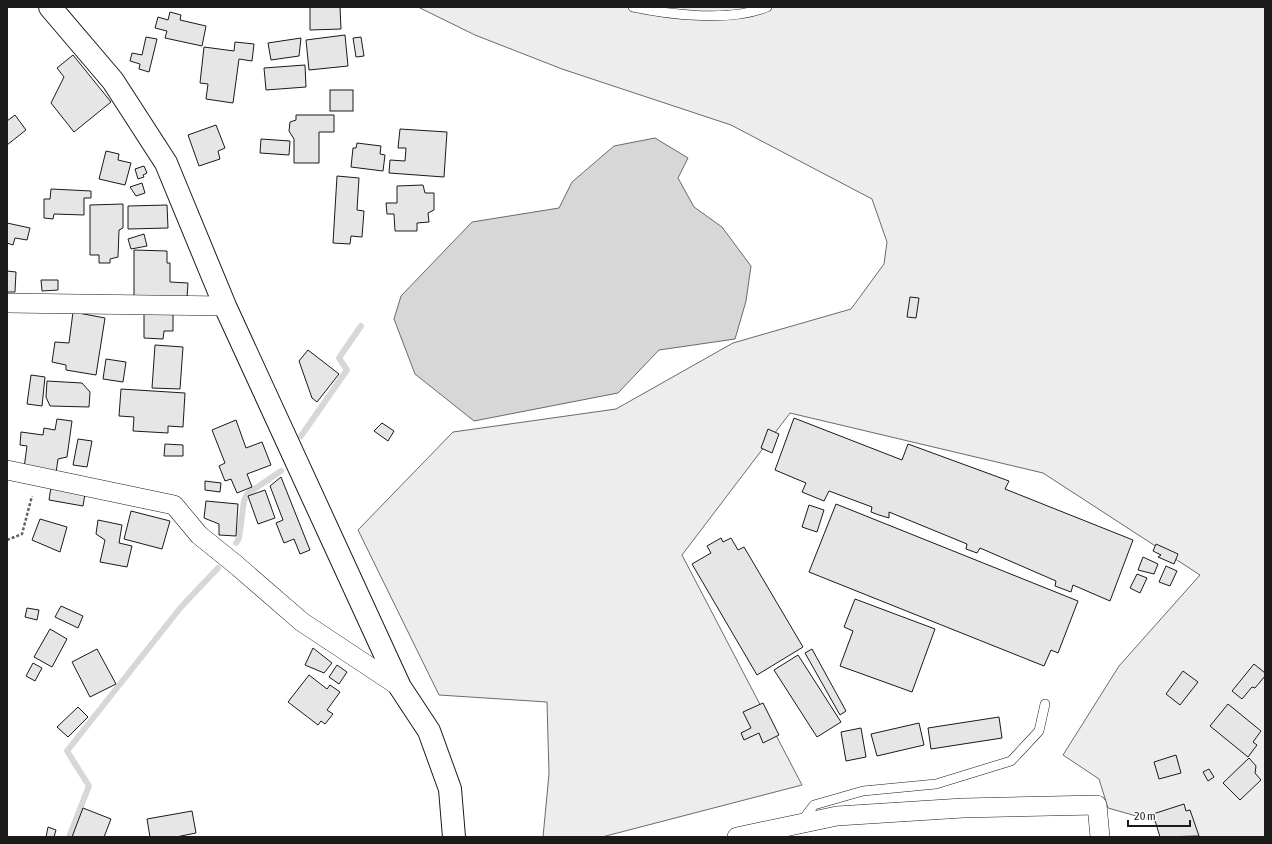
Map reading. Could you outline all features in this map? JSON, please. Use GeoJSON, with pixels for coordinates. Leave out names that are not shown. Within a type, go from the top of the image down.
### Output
{"type":"FeatureCollection","features":[{"type":"Feature","properties":{"kind":"street"},"geometry":{"type":"LineString","coordinates":[[50,7],[113,81],[166,163],[225,306],[400,687],[429,731],[450,789],[454,837]]}},
{"type":"Feature","properties":{"kind":"street"},"geometry":{"type":"LineString","coordinates":[[7,303],[225,306]]}},
{"type":"Feature","properties":{"kind":"street"},"geometry":{"type":"LineString","coordinates":[[7,470],[37,477],[73,482],[174,505],[199,535],[302,622],[400,687]]}},
{"type":"Feature","properties":{"kind":"street"},"geometry":{"type":"LineString","coordinates":[[737,837],[837,816],[963,808],[1097,805],[1100,837]]}},
{"type":"Feature","properties":{"kind":"lane"},"geometry":{"type":"LineString","coordinates":[[634,7],[659,13],[734,16],[767,7]]}},
{"type":"Feature","properties":{"kind":"lane"},"geometry":{"type":"LineString","coordinates":[[801,824],[814,804],[863,791],[936,784],[1011,761],[1039,731],[1045,704]]}},
{"type":"Feature","properties":{"kind":"path"},"geometry":{"type":"LineString","coordinates":[[7,540],[22,534],[37,477]]}},
{"type":"Feature","properties":{"kind":"shaded area"},"geometry":{"type":"Polygon","coordinates":[[[418,7],[1265,7],[1265,837],[1195,837],[1161,823],[1108,808],[1099,779],[1063,755],[1119,666],[1200,575],[1043,473],[790,413],[682,555],[802,785],[602,837],[543,837],[549,774],[547,702],[439,695],[358,530],[453,432],[616,409],[733,343],[851,309],[884,264],[887,242],[872,199],[731,125],[562,69],[475,35],[418,7]]]}},
{"type":"Feature","properties":{"kind":"shaded area"},"geometry":{"type":"Polygon","coordinates":[[[655,138],[688,158],[678,178],[694,207],[722,227],[751,266],[746,301],[735,339],[659,350],[618,393],[474,421],[415,374],[394,319],[401,296],[472,222],[559,208],[572,182],[614,146],[655,138]]]}},
{"type":"Feature","properties":{"kind":"building"},"geometry":{"type":"Polygon","coordinates":[[[310,7],[340,7],[341,29],[310,30],[310,7]]]}},
{"type":"Feature","properties":{"kind":"building"},"geometry":{"type":"Polygon","coordinates":[[[170,12],[181,15],[180,20],[206,26],[202,46],[165,38],[167,31],[155,28],[158,17],[168,20],[170,12]]]}},
{"type":"Feature","properties":{"kind":"building"},"geometry":{"type":"Polygon","coordinates":[[[345,35],[348,66],[309,70],[306,40],[345,35]]]}},
{"type":"Feature","properties":{"kind":"building"},"geometry":{"type":"Polygon","coordinates":[[[146,37],[157,39],[149,72],[139,69],[140,64],[130,61],[132,53],[142,55],[146,37]]]}},
{"type":"Feature","properties":{"kind":"building"},"geometry":{"type":"Polygon","coordinates":[[[361,37],[364,56],[356,57],[353,38],[361,37]]]}},
{"type":"Feature","properties":{"kind":"building"},"geometry":{"type":"Polygon","coordinates":[[[301,38],[299,56],[271,60],[268,43],[301,38]]]}},
{"type":"Feature","properties":{"kind":"building"},"geometry":{"type":"Polygon","coordinates":[[[235,42],[254,44],[252,61],[239,59],[233,103],[206,99],[208,84],[200,83],[204,47],[234,51],[235,42]]]}},
{"type":"Feature","properties":{"kind":"building"},"geometry":{"type":"Polygon","coordinates":[[[73,55],[111,102],[74,132],[51,103],[64,77],[57,68],[73,55]]]}},
{"type":"Feature","properties":{"kind":"building"},"geometry":{"type":"Polygon","coordinates":[[[305,65],[306,87],[266,90],[264,68],[305,65]]]}},
{"type":"Feature","properties":{"kind":"building"},"geometry":{"type":"Polygon","coordinates":[[[330,90],[353,90],[353,111],[330,111],[330,90]]]}},
{"type":"Feature","properties":{"kind":"building"},"geometry":{"type":"Polygon","coordinates":[[[15,115],[26,130],[7,145],[7,121],[15,115]]]}},
{"type":"Feature","properties":{"kind":"building"},"geometry":{"type":"Polygon","coordinates":[[[296,115],[334,115],[334,132],[319,132],[319,163],[294,163],[294,139],[289,131],[290,122],[296,120],[296,115]]]}},
{"type":"Feature","properties":{"kind":"building"},"geometry":{"type":"Polygon","coordinates":[[[216,125],[225,148],[218,151],[220,159],[199,166],[188,135],[216,125]]]}},
{"type":"Feature","properties":{"kind":"building"},"geometry":{"type":"Polygon","coordinates":[[[400,129],[447,132],[444,177],[389,173],[390,160],[405,161],[406,148],[398,148],[400,129]]]}},
{"type":"Feature","properties":{"kind":"building"},"geometry":{"type":"Polygon","coordinates":[[[261,139],[290,141],[289,155],[260,153],[261,139]]]}},
{"type":"Feature","properties":{"kind":"building"},"geometry":{"type":"Polygon","coordinates":[[[357,143],[381,146],[380,154],[385,155],[383,171],[351,167],[353,148],[356,148],[357,143]]]}},
{"type":"Feature","properties":{"kind":"building"},"geometry":{"type":"Polygon","coordinates":[[[106,151],[119,154],[118,160],[131,163],[125,185],[99,179],[106,151]]]}},
{"type":"Feature","properties":{"kind":"building"},"geometry":{"type":"Polygon","coordinates":[[[144,166],[147,173],[143,175],[144,177],[138,179],[135,169],[144,166]]]}},
{"type":"Feature","properties":{"kind":"building"},"geometry":{"type":"Polygon","coordinates":[[[337,176],[359,178],[357,210],[364,211],[362,237],[351,236],[350,244],[333,243],[337,176]]]}},
{"type":"Feature","properties":{"kind":"building"},"geometry":{"type":"Polygon","coordinates":[[[142,183],[145,193],[136,196],[130,187],[142,183]]]}},
{"type":"Feature","properties":{"kind":"building"},"geometry":{"type":"Polygon","coordinates":[[[423,185],[425,193],[434,193],[434,210],[428,213],[429,222],[417,223],[417,231],[395,231],[394,214],[387,214],[386,203],[397,203],[397,186],[423,185]]]}},
{"type":"Feature","properties":{"kind":"building"},"geometry":{"type":"Polygon","coordinates":[[[51,189],[91,191],[91,198],[84,198],[84,215],[54,214],[53,219],[44,218],[44,199],[50,199],[51,189]]]}},
{"type":"Feature","properties":{"kind":"building"},"geometry":{"type":"Polygon","coordinates":[[[123,204],[123,228],[119,230],[118,257],[110,259],[110,263],[99,263],[99,255],[90,255],[90,205],[123,204]]]}},
{"type":"Feature","properties":{"kind":"building"},"geometry":{"type":"Polygon","coordinates":[[[167,205],[168,228],[128,229],[128,206],[167,205]]]}},
{"type":"Feature","properties":{"kind":"building"},"geometry":{"type":"Polygon","coordinates":[[[7,223],[30,228],[27,240],[15,238],[13,245],[7,243],[7,223]]]}},
{"type":"Feature","properties":{"kind":"building"},"geometry":{"type":"Polygon","coordinates":[[[144,234],[147,246],[131,249],[128,239],[144,234]]]}},
{"type":"Feature","properties":{"kind":"building"},"geometry":{"type":"Polygon","coordinates":[[[134,250],[167,251],[167,263],[170,263],[170,282],[188,283],[187,298],[134,297],[134,250]]]}},
{"type":"Feature","properties":{"kind":"building"},"geometry":{"type":"Polygon","coordinates":[[[7,271],[16,272],[15,292],[7,292],[7,271]]]}},
{"type":"Feature","properties":{"kind":"building"},"geometry":{"type":"Polygon","coordinates":[[[41,280],[58,280],[58,290],[42,291],[41,280]]]}},
{"type":"Feature","properties":{"kind":"building"},"geometry":{"type":"Polygon","coordinates":[[[910,297],[919,298],[916,318],[907,317],[910,297]]]}},
{"type":"Feature","properties":{"kind":"building"},"geometry":{"type":"Polygon","coordinates":[[[73,312],[105,318],[96,375],[66,370],[66,365],[52,362],[55,342],[69,343],[73,312]]]}},
{"type":"Feature","properties":{"kind":"building"},"geometry":{"type":"Polygon","coordinates":[[[144,313],[173,314],[173,331],[164,331],[163,339],[144,338],[144,313]]]}},
{"type":"Feature","properties":{"kind":"building"},"geometry":{"type":"Polygon","coordinates":[[[155,345],[183,347],[180,389],[152,388],[155,345]]]}},
{"type":"Feature","properties":{"kind":"building"},"geometry":{"type":"Polygon","coordinates":[[[308,350],[339,374],[317,402],[312,398],[299,361],[308,350]]]}},
{"type":"Feature","properties":{"kind":"building"},"geometry":{"type":"Polygon","coordinates":[[[106,359],[126,362],[123,382],[103,379],[106,359]]]}},
{"type":"Feature","properties":{"kind":"building"},"geometry":{"type":"Polygon","coordinates":[[[31,375],[45,377],[42,406],[27,404],[31,375]]]}},
{"type":"Feature","properties":{"kind":"building"},"geometry":{"type":"Polygon","coordinates":[[[47,381],[82,383],[90,392],[89,407],[50,406],[46,397],[47,381]]]}},
{"type":"Feature","properties":{"kind":"building"},"geometry":{"type":"Polygon","coordinates":[[[121,389],[185,393],[183,427],[168,426],[168,433],[133,431],[134,417],[119,416],[121,389]]]}},
{"type":"Feature","properties":{"kind":"building"},"geometry":{"type":"Polygon","coordinates":[[[794,418],[902,460],[908,444],[1009,481],[1005,489],[1133,540],[1110,601],[1073,585],[1071,592],[1055,586],[1056,581],[980,548],[977,553],[966,549],[967,544],[889,512],[889,518],[879,515],[871,512],[872,507],[829,491],[824,501],[802,492],[806,483],[775,470],[794,418]]]}},
{"type":"Feature","properties":{"kind":"building"},"geometry":{"type":"Polygon","coordinates":[[[57,419],[72,421],[67,457],[58,459],[56,473],[24,468],[27,446],[20,445],[21,432],[43,435],[44,428],[55,430],[57,419]]]}},
{"type":"Feature","properties":{"kind":"building"},"geometry":{"type":"Polygon","coordinates":[[[236,420],[246,448],[262,442],[271,465],[247,474],[252,487],[237,493],[231,479],[225,481],[219,466],[225,463],[212,430],[236,420]]]}},
{"type":"Feature","properties":{"kind":"building"},"geometry":{"type":"Polygon","coordinates":[[[382,423],[394,431],[388,441],[374,431],[382,423]]]}},
{"type":"Feature","properties":{"kind":"building"},"geometry":{"type":"Polygon","coordinates":[[[768,429],[779,434],[772,453],[761,448],[768,429]]]}},
{"type":"Feature","properties":{"kind":"building"},"geometry":{"type":"Polygon","coordinates":[[[78,439],[92,441],[87,467],[73,465],[78,439]]]}},
{"type":"Feature","properties":{"kind":"building"},"geometry":{"type":"Polygon","coordinates":[[[165,444],[183,445],[183,456],[164,456],[165,444]]]}},
{"type":"Feature","properties":{"kind":"building"},"geometry":{"type":"Polygon","coordinates":[[[281,477],[310,550],[300,554],[294,539],[284,543],[276,523],[283,520],[270,486],[281,477]]]}},
{"type":"Feature","properties":{"kind":"building"},"geometry":{"type":"Polygon","coordinates":[[[205,481],[221,483],[220,492],[205,490],[205,481]]]}},
{"type":"Feature","properties":{"kind":"building"},"geometry":{"type":"Polygon","coordinates":[[[51,487],[85,494],[83,506],[49,500],[51,487]]]}},
{"type":"Feature","properties":{"kind":"building"},"geometry":{"type":"Polygon","coordinates":[[[265,490],[275,518],[258,524],[248,496],[265,490]]]}},
{"type":"Feature","properties":{"kind":"building"},"geometry":{"type":"Polygon","coordinates":[[[206,501],[238,504],[236,536],[219,535],[219,524],[204,518],[206,501]]]}},
{"type":"Feature","properties":{"kind":"building"},"geometry":{"type":"Polygon","coordinates":[[[836,504],[1078,601],[1058,653],[1051,650],[1044,666],[809,572],[836,504]]]}},
{"type":"Feature","properties":{"kind":"building"},"geometry":{"type":"Polygon","coordinates":[[[809,505],[824,510],[817,532],[802,527],[809,505]]]}},
{"type":"Feature","properties":{"kind":"building"},"geometry":{"type":"Polygon","coordinates":[[[131,511],[170,521],[162,549],[124,539],[131,511]]]}},
{"type":"Feature","properties":{"kind":"building"},"geometry":{"type":"Polygon","coordinates":[[[40,519],[67,527],[60,552],[32,540],[40,519]]]}},
{"type":"Feature","properties":{"kind":"building"},"geometry":{"type":"Polygon","coordinates":[[[98,520],[122,525],[119,543],[132,546],[127,567],[100,562],[105,540],[96,534],[98,520]]]}},
{"type":"Feature","properties":{"kind":"building"},"geometry":{"type":"Polygon","coordinates":[[[721,538],[723,542],[731,538],[738,550],[744,547],[803,647],[757,675],[692,564],[711,553],[707,546],[721,538]]]}},
{"type":"Feature","properties":{"kind":"building"},"geometry":{"type":"Polygon","coordinates":[[[1156,544],[1178,554],[1174,564],[1158,557],[1161,555],[1153,551],[1156,544]]]}},
{"type":"Feature","properties":{"kind":"building"},"geometry":{"type":"Polygon","coordinates":[[[1143,557],[1158,564],[1154,574],[1138,570],[1143,557]]]}},
{"type":"Feature","properties":{"kind":"building"},"geometry":{"type":"Polygon","coordinates":[[[1166,566],[1177,571],[1170,586],[1159,582],[1166,566]]]}},
{"type":"Feature","properties":{"kind":"building"},"geometry":{"type":"Polygon","coordinates":[[[1137,574],[1147,578],[1140,593],[1130,588],[1137,574]]]}},
{"type":"Feature","properties":{"kind":"building"},"geometry":{"type":"Polygon","coordinates":[[[855,599],[935,629],[912,692],[840,666],[853,631],[844,627],[855,599]]]}},
{"type":"Feature","properties":{"kind":"building"},"geometry":{"type":"Polygon","coordinates":[[[61,606],[83,616],[78,628],[55,617],[61,606]]]}},
{"type":"Feature","properties":{"kind":"building"},"geometry":{"type":"Polygon","coordinates":[[[27,608],[39,610],[37,620],[25,617],[27,608]]]}},
{"type":"Feature","properties":{"kind":"building"},"geometry":{"type":"Polygon","coordinates":[[[50,629],[67,639],[52,667],[34,657],[50,629]]]}},
{"type":"Feature","properties":{"kind":"building"},"geometry":{"type":"Polygon","coordinates":[[[313,648],[332,663],[324,673],[305,665],[313,648]]]}},
{"type":"Feature","properties":{"kind":"building"},"geometry":{"type":"Polygon","coordinates":[[[97,649],[116,684],[90,697],[72,662],[97,649]]]}},
{"type":"Feature","properties":{"kind":"building"},"geometry":{"type":"Polygon","coordinates":[[[812,649],[846,711],[840,715],[805,653],[812,649]]]}},
{"type":"Feature","properties":{"kind":"building"},"geometry":{"type":"Polygon","coordinates":[[[798,655],[841,722],[817,737],[774,670],[798,655]]]}},
{"type":"Feature","properties":{"kind":"building"},"geometry":{"type":"Polygon","coordinates":[[[33,663],[42,668],[35,681],[26,676],[33,663]]]}},
{"type":"Feature","properties":{"kind":"building"},"geometry":{"type":"Polygon","coordinates":[[[1254,664],[1265,673],[1265,676],[1255,688],[1252,687],[1242,699],[1232,691],[1254,664]]]}},
{"type":"Feature","properties":{"kind":"building"},"geometry":{"type":"Polygon","coordinates":[[[337,665],[347,672],[339,684],[329,677],[337,665]]]}},
{"type":"Feature","properties":{"kind":"building"},"geometry":{"type":"Polygon","coordinates":[[[1183,671],[1198,682],[1180,705],[1166,694],[1183,671]]]}},
{"type":"Feature","properties":{"kind":"building"},"geometry":{"type":"Polygon","coordinates":[[[309,675],[327,689],[330,685],[340,692],[327,710],[333,714],[325,724],[321,721],[318,725],[288,702],[309,675]]]}},
{"type":"Feature","properties":{"kind":"building"},"geometry":{"type":"Polygon","coordinates":[[[763,703],[779,735],[763,743],[759,733],[744,740],[741,733],[751,728],[743,712],[763,703]]]}},
{"type":"Feature","properties":{"kind":"building"},"geometry":{"type":"Polygon","coordinates":[[[1228,704],[1261,731],[1253,742],[1257,745],[1248,757],[1210,726],[1228,704]]]}},
{"type":"Feature","properties":{"kind":"building"},"geometry":{"type":"Polygon","coordinates":[[[78,707],[88,717],[68,737],[57,727],[78,707]]]}},
{"type":"Feature","properties":{"kind":"building"},"geometry":{"type":"Polygon","coordinates":[[[999,717],[1002,738],[931,749],[928,728],[999,717]]]}},
{"type":"Feature","properties":{"kind":"building"},"geometry":{"type":"Polygon","coordinates":[[[919,723],[924,745],[877,756],[871,734],[919,723]]]}},
{"type":"Feature","properties":{"kind":"building"},"geometry":{"type":"Polygon","coordinates":[[[861,728],[866,757],[846,761],[841,732],[861,728]]]}},
{"type":"Feature","properties":{"kind":"building"},"geometry":{"type":"Polygon","coordinates":[[[1176,755],[1181,773],[1159,779],[1154,762],[1176,755]]]}},
{"type":"Feature","properties":{"kind":"building"},"geometry":{"type":"Polygon","coordinates":[[[1249,758],[1256,766],[1255,773],[1261,780],[1240,800],[1223,783],[1249,758]]]}},
{"type":"Feature","properties":{"kind":"building"},"geometry":{"type":"Polygon","coordinates":[[[1209,769],[1214,777],[1208,781],[1203,772],[1209,769]]]}},
{"type":"Feature","properties":{"kind":"building"},"geometry":{"type":"Polygon","coordinates":[[[1184,804],[1186,811],[1190,810],[1199,836],[1160,837],[1153,814],[1184,804]]]}},
{"type":"Feature","properties":{"kind":"building"},"geometry":{"type":"Polygon","coordinates":[[[83,808],[111,819],[104,837],[72,837],[83,808]]]}},
{"type":"Feature","properties":{"kind":"building"},"geometry":{"type":"Polygon","coordinates":[[[192,811],[196,833],[176,837],[150,837],[147,819],[192,811]]]}},
{"type":"Feature","properties":{"kind":"building"},"geometry":{"type":"Polygon","coordinates":[[[48,827],[56,830],[54,837],[46,837],[48,827]]]}},
{"type":"Feature","properties":{"kind":"waterway"},"geometry":{"type":"LineString","coordinates":[[301,436],[347,370],[339,358],[361,326]]}},
{"type":"Feature","properties":{"kind":"waterway"},"geometry":{"type":"LineString","coordinates":[[236,543],[239,538],[244,501],[247,494],[281,471]]}},
{"type":"Feature","properties":{"kind":"waterway"},"geometry":{"type":"LineString","coordinates":[[69,837],[89,786],[67,751],[181,607],[218,568]]}}]}
